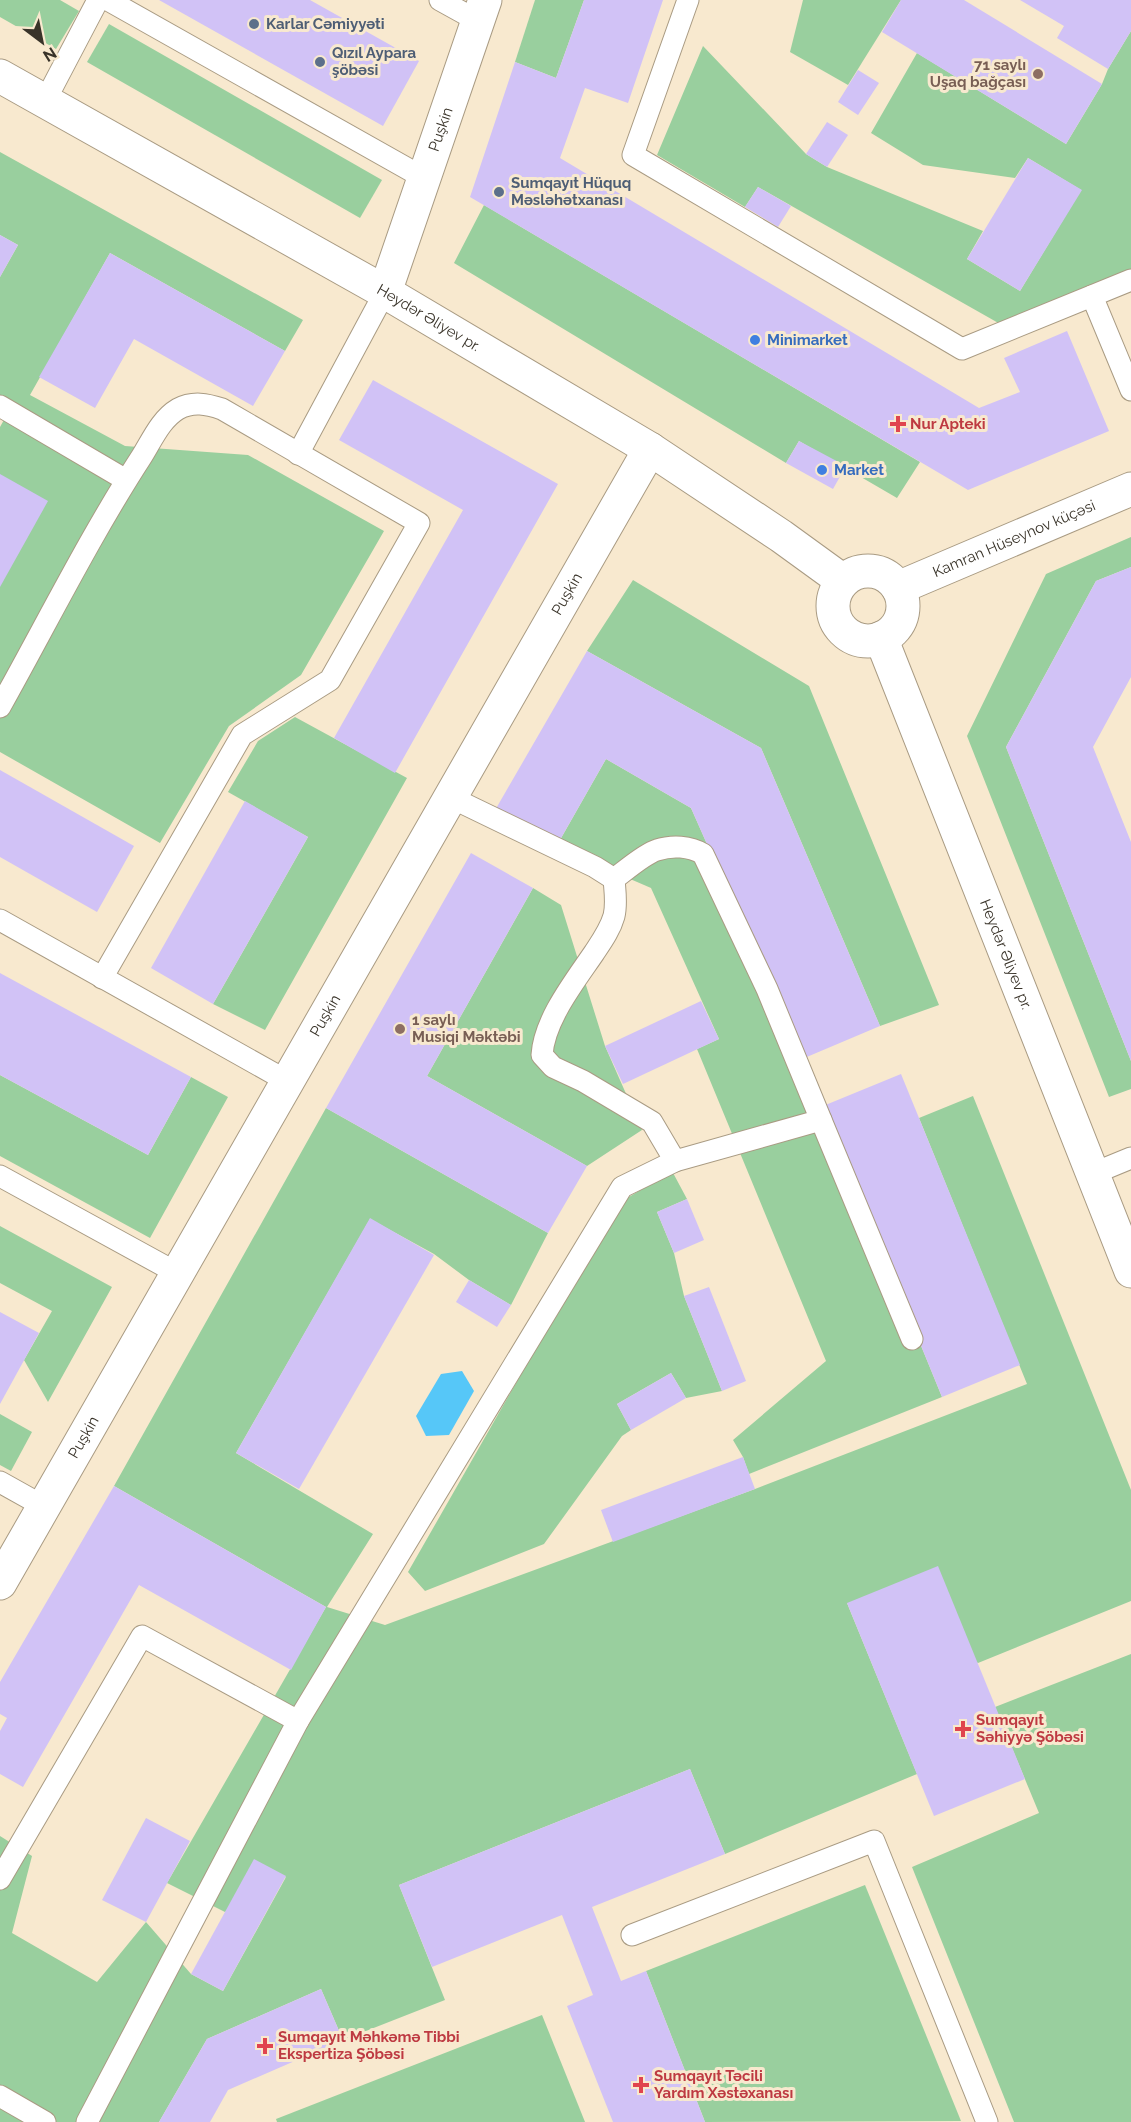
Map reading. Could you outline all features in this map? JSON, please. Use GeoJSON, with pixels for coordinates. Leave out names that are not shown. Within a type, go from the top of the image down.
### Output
{"type":"FeatureCollection","features":[{"type":"Feature","properties":{"kind":"main road","name":"Puşkin"},"geometry":{"type":"LineString","coordinates":[[385,292],[481,11]]}},
{"type":"Feature","properties":{"kind":"main road","name":"Heydər Əliyev pr."},"geometry":{"type":"LineString","coordinates":[[0,76],[385,292],[650,449],[782,536],[843,581]]}},
{"type":"Feature","properties":{"kind":"main road","name":"Puşkin"},"geometry":{"type":"LineString","coordinates":[[0,1583],[650,449]]}},
{"type":"Feature","properties":{"kind":"main road","name":"Kamran Hüseynov küçəsi"},"geometry":{"type":"LineString","coordinates":[[898,588],[1131,489]]}},
{"type":"Feature","properties":{"kind":"main road"},"geometry":{"type":"LineString","coordinates":[[870,571],[890,579],[898,588],[903,610],[892,631],[880,638],[863,640],[854,638],[839,626],[833,609],[834,599],[843,581],[852,575],[870,571]]}},
{"type":"Feature","properties":{"kind":"main road","name":"Heydər Əliyev pr."},"geometry":{"type":"LineString","coordinates":[[880,638],[1131,1271]]}},
{"type":"Feature","properties":{"kind":"lane"},"geometry":{"type":"LineString","coordinates":[[45,101],[98,0]]}},
{"type":"Feature","properties":{"kind":"lane"},"geometry":{"type":"LineString","coordinates":[[108,0],[424,178]]}},
{"type":"Feature","properties":{"kind":"lane"},"geometry":{"type":"LineString","coordinates":[[440,0],[481,11]]}},
{"type":"Feature","properties":{"kind":"lane"},"geometry":{"type":"LineString","coordinates":[[688,0],[633,155],[962,349],[1131,280]]}},
{"type":"Feature","properties":{"kind":"lane"},"geometry":{"type":"LineString","coordinates":[[298,454],[385,292]]}},
{"type":"Feature","properties":{"kind":"lane"},"geometry":{"type":"LineString","coordinates":[[1092,296],[1131,390]]}},
{"type":"Feature","properties":{"kind":"lane"},"geometry":{"type":"LineString","coordinates":[[0,707],[126,480],[164,421],[178,410],[194,404],[207,404],[222,409],[419,523],[330,680],[242,735],[102,978]]}},
{"type":"Feature","properties":{"kind":"lane"},"geometry":{"type":"LineString","coordinates":[[0,406],[126,480]]}},
{"type":"Feature","properties":{"kind":"lane"},"geometry":{"type":"LineString","coordinates":[[450,797],[595,867],[614,879]]}},
{"type":"Feature","properties":{"kind":"lane"},"geometry":{"type":"LineString","coordinates":[[614,879],[656,850],[686,847],[702,854],[767,989],[912,1339]]}},
{"type":"Feature","properties":{"kind":"lane"},"geometry":{"type":"LineString","coordinates":[[614,879],[616,900],[614,915],[607,933],[566,996],[543,1040],[542,1055],[553,1067],[583,1081],[652,1122],[675,1161]]}},
{"type":"Feature","properties":{"kind":"lane"},"geometry":{"type":"LineString","coordinates":[[0,920],[287,1081]]}},
{"type":"Feature","properties":{"kind":"lane"},"geometry":{"type":"LineString","coordinates":[[87,2122],[298,1721],[622,1187],[675,1161],[821,1120]]}},
{"type":"Feature","properties":{"kind":"lane"},"geometry":{"type":"LineString","coordinates":[[1092,1174],[1131,1158]]}},
{"type":"Feature","properties":{"kind":"lane"},"geometry":{"type":"LineString","coordinates":[[0,1176],[177,1273]]}},
{"type":"Feature","properties":{"kind":"lane"},"geometry":{"type":"LineString","coordinates":[[0,1482],[43,1506]]}},
{"type":"Feature","properties":{"kind":"lane"},"geometry":{"type":"LineString","coordinates":[[0,1879],[142,1636],[298,1721]]}},
{"type":"Feature","properties":{"kind":"lane"},"geometry":{"type":"LineString","coordinates":[[632,1935],[874,1841],[987,2122]]}},
{"type":"Feature","properties":{"kind":"lane"},"geometry":{"type":"LineString","coordinates":[[0,2096],[45,2122]]}},
{"type":"Feature","properties":{"kind":"green space"},"geometry":{"type":"Polygon","coordinates":[[[0,0],[60,0],[79,11],[56,49],[0,17],[0,0]]]}},
{"type":"Feature","properties":{"kind":"green space"},"geometry":{"type":"Polygon","coordinates":[[[535,0],[584,0],[556,78],[515,62],[535,0]]]}},
{"type":"Feature","properties":{"kind":"green space"},"geometry":{"type":"Polygon","coordinates":[[[803,0],[901,0],[848,85],[790,52],[803,0]]]}},
{"type":"Feature","properties":{"kind":"green space"},"geometry":{"type":"Polygon","coordinates":[[[109,24],[382,180],[360,218],[87,62],[109,24]]]}},
{"type":"Feature","properties":{"kind":"green space"},"geometry":{"type":"Polygon","coordinates":[[[1131,31],[1131,280],[1009,329],[758,187],[745,207],[657,155],[703,46],[806,154],[827,167],[983,231],[967,259],[1020,291],[1081,190],[1028,158],[1015,178],[923,165],[871,133],[917,53],[1066,144],[1131,31]]]}},
{"type":"Feature","properties":{"kind":"green space"},"geometry":{"type":"Polygon","coordinates":[[[0,152],[303,320],[285,351],[110,253],[30,395],[125,446],[248,455],[384,531],[301,675],[229,726],[160,843],[0,752],[0,427],[5,418],[0,411],[0,277],[18,245],[0,235],[0,152]]]}},
{"type":"Feature","properties":{"kind":"green space"},"geometry":{"type":"Polygon","coordinates":[[[484,205],[920,462],[897,498],[799,441],[786,463],[454,263],[484,205]]]}},
{"type":"Feature","properties":{"kind":"green space"},"geometry":{"type":"Polygon","coordinates":[[[1131,537],[1131,567],[1096,581],[1006,747],[1131,1061],[1131,1089],[1109,1097],[967,736],[1046,574],[1131,537]]]}},
{"type":"Feature","properties":{"kind":"green space"},"geometry":{"type":"Polygon","coordinates":[[[633,580],[809,686],[939,1005],[880,1026],[761,748],[587,651],[633,580]]]}},
{"type":"Feature","properties":{"kind":"green space"},"geometry":{"type":"Polygon","coordinates":[[[295,717],[407,778],[265,1030],[213,1004],[308,837],[228,792],[258,741],[295,717]]]}},
{"type":"Feature","properties":{"kind":"green space"},"geometry":{"type":"Polygon","coordinates":[[[606,759],[691,808],[823,1106],[942,1397],[749,1474],[743,1457],[733,1440],[826,1361],[697,1049],[719,1039],[651,888],[556,847],[606,759]]]}},
{"type":"Feature","properties":{"kind":"green space"},"geometry":{"type":"Polygon","coordinates":[[[533,888],[561,905],[605,1046],[642,1130],[587,1166],[427,1076],[533,888]]]}},
{"type":"Feature","properties":{"kind":"green space"},"geometry":{"type":"Polygon","coordinates":[[[0,1075],[148,1155],[191,1077],[228,1097],[150,1238],[0,1156],[0,1075]]]}},
{"type":"Feature","properties":{"kind":"green space"},"geometry":{"type":"Polygon","coordinates":[[[973,1096],[1131,1490],[1131,1601],[978,1663],[847,1603],[917,1774],[725,1854],[690,1769],[399,1885],[445,2000],[343,2040],[321,1989],[207,2039],[159,2122],[0,2122],[0,1836],[32,1856],[12,1933],[97,1982],[146,1922],[191,1974],[223,1991],[286,1877],[225,1912],[167,1883],[326,1607],[114,1486],[326,1108],[548,1233],[511,1305],[469,1280],[434,1254],[370,1219],[236,1453],[373,1534],[327,1607],[385,1625],[755,1489],[1027,1384],[919,1118],[973,1096]]]}},
{"type":"Feature","properties":{"kind":"green space"},"geometry":{"type":"Polygon","coordinates":[[[672,1171],[687,1199],[657,1212],[674,1253],[684,1296],[722,1391],[686,1398],[671,1373],[617,1404],[631,1430],[622,1436],[544,1544],[425,1591],[408,1572],[619,1203],[672,1171]]]}},
{"type":"Feature","properties":{"kind":"green space"},"geometry":{"type":"Polygon","coordinates":[[[0,1226],[112,1287],[48,1402],[24,1360],[52,1311],[0,1283],[0,1226]]]}},
{"type":"Feature","properties":{"kind":"green space"},"geometry":{"type":"Polygon","coordinates":[[[0,1414],[32,1432],[11,1471],[0,1465],[0,1414]]]}},
{"type":"Feature","properties":{"kind":"green space"},"geometry":{"type":"Polygon","coordinates":[[[1131,1654],[1131,2122],[1014,2122],[912,1867],[1039,1813],[995,1707],[1131,1654]]]}},
{"type":"Feature","properties":{"kind":"green space"},"geometry":{"type":"Polygon","coordinates":[[[865,1885],[961,2121],[705,2122],[646,1971],[865,1885]]]}},
{"type":"Feature","properties":{"kind":"green space"},"geometry":{"type":"Polygon","coordinates":[[[542,2015],[585,2122],[277,2122],[276,2119],[542,2015]]]}},
{"type":"Feature","properties":{"kind":"water"},"geometry":{"type":"Polygon","coordinates":[[[462,1371],[474,1391],[449,1435],[426,1436],[416,1416],[441,1374],[462,1371]]]}},
{"type":"Feature","properties":{"kind":"building"},"geometry":{"type":"Polygon","coordinates":[[[159,0],[310,0],[419,61],[383,126],[159,0]]]}},
{"type":"Feature","properties":{"kind":"building"},"geometry":{"type":"Polygon","coordinates":[[[584,0],[663,0],[628,103],[585,88],[560,158],[979,408],[1020,392],[1004,358],[1067,331],[1109,431],[968,490],[470,197],[515,62],[556,78],[584,0]]]}},
{"type":"Feature","properties":{"kind":"building"},"geometry":{"type":"Polygon","coordinates":[[[901,0],[964,0],[1102,84],[1066,144],[882,32],[901,0]]]}},
{"type":"Feature","properties":{"kind":"building"},"geometry":{"type":"Polygon","coordinates":[[[1020,0],[1131,0],[1131,31],[1108,69],[1057,38],[1064,26],[1020,0]]]}},
{"type":"Feature","properties":{"kind":"building"},"geometry":{"type":"Polygon","coordinates":[[[858,70],[879,83],[858,115],[838,102],[858,70]]]}},
{"type":"Feature","properties":{"kind":"building"},"geometry":{"type":"Polygon","coordinates":[[[827,122],[848,135],[827,167],[806,154],[827,122]]]}},
{"type":"Feature","properties":{"kind":"building"},"geometry":{"type":"Polygon","coordinates":[[[1028,158],[1082,190],[1020,291],[967,259],[1028,158]]]}},
{"type":"Feature","properties":{"kind":"building"},"geometry":{"type":"Polygon","coordinates":[[[758,187],[791,206],[778,227],[745,207],[758,187]]]}},
{"type":"Feature","properties":{"kind":"building"},"geometry":{"type":"Polygon","coordinates":[[[0,235],[18,245],[0,277],[0,235]]]}},
{"type":"Feature","properties":{"kind":"building"},"geometry":{"type":"Polygon","coordinates":[[[110,253],[285,351],[253,406],[134,339],[95,408],[39,377],[110,253]]]}},
{"type":"Feature","properties":{"kind":"building"},"geometry":{"type":"Polygon","coordinates":[[[373,380],[558,484],[395,773],[334,738],[463,510],[339,440],[373,380]]]}},
{"type":"Feature","properties":{"kind":"building"},"geometry":{"type":"Polygon","coordinates":[[[799,441],[846,466],[833,489],[786,463],[799,441]]]}},
{"type":"Feature","properties":{"kind":"building"},"geometry":{"type":"Polygon","coordinates":[[[0,474],[48,501],[0,587],[0,474]]]}},
{"type":"Feature","properties":{"kind":"building"},"geometry":{"type":"Polygon","coordinates":[[[1131,567],[1131,677],[1093,747],[1131,842],[1131,1061],[1006,747],[1096,581],[1131,567]]]}},
{"type":"Feature","properties":{"kind":"building"},"geometry":{"type":"Polygon","coordinates":[[[587,651],[761,748],[880,1026],[802,1059],[691,808],[606,759],[556,847],[494,812],[587,651]]]}},
{"type":"Feature","properties":{"kind":"building"},"geometry":{"type":"Polygon","coordinates":[[[0,770],[134,846],[97,912],[0,857],[0,770]]]}},
{"type":"Feature","properties":{"kind":"building"},"geometry":{"type":"Polygon","coordinates":[[[245,801],[308,837],[213,1004],[151,968],[245,801]]]}},
{"type":"Feature","properties":{"kind":"building","name":"1 saylı Musiqi Məktəbi"},"geometry":{"type":"Polygon","coordinates":[[[471,853],[533,888],[427,1076],[587,1166],[548,1233],[326,1108],[471,853]]]}},
{"type":"Feature","properties":{"kind":"building"},"geometry":{"type":"Polygon","coordinates":[[[0,973],[191,1077],[148,1155],[0,1075],[0,973]]]}},
{"type":"Feature","properties":{"kind":"building"},"geometry":{"type":"Polygon","coordinates":[[[701,1001],[719,1039],[623,1084],[605,1046],[701,1001]]]}},
{"type":"Feature","properties":{"kind":"building"},"geometry":{"type":"Polygon","coordinates":[[[901,1074],[1020,1365],[942,1397],[823,1106],[901,1074]]]}},
{"type":"Feature","properties":{"kind":"building"},"geometry":{"type":"Polygon","coordinates":[[[687,1199],[704,1240],[674,1253],[657,1212],[687,1199]]]}},
{"type":"Feature","properties":{"kind":"building"},"geometry":{"type":"Polygon","coordinates":[[[370,1218],[434,1255],[299,1489],[236,1453],[370,1218]]]}},
{"type":"Feature","properties":{"kind":"building"},"geometry":{"type":"Polygon","coordinates":[[[469,1280],[511,1305],[497,1327],[456,1302],[469,1280]]]}},
{"type":"Feature","properties":{"kind":"building"},"geometry":{"type":"Polygon","coordinates":[[[709,1287],[746,1381],[722,1391],[684,1296],[709,1287]]]}},
{"type":"Feature","properties":{"kind":"building"},"geometry":{"type":"Polygon","coordinates":[[[0,1312],[39,1333],[0,1404],[0,1312]]]}},
{"type":"Feature","properties":{"kind":"building"},"geometry":{"type":"Polygon","coordinates":[[[671,1373],[686,1398],[631,1430],[617,1404],[671,1373]]]}},
{"type":"Feature","properties":{"kind":"building"},"geometry":{"type":"Polygon","coordinates":[[[743,1457],[755,1489],[613,1542],[601,1510],[743,1457]]]}},
{"type":"Feature","properties":{"kind":"building"},"geometry":{"type":"Polygon","coordinates":[[[114,1486],[326,1607],[291,1670],[139,1585],[23,1787],[0,1774],[0,1731],[7,1718],[0,1714],[0,1682],[114,1486]]]}},
{"type":"Feature","properties":{"kind":"building"},"geometry":{"type":"Polygon","coordinates":[[[938,1566],[1025,1779],[934,1816],[847,1603],[938,1566]]]}},
{"type":"Feature","properties":{"kind":"building"},"geometry":{"type":"Polygon","coordinates":[[[690,1769],[725,1854],[592,1907],[621,1981],[646,1971],[705,2122],[613,2122],[567,2006],[593,1995],[562,1915],[432,1967],[399,1885],[690,1769]]]}},
{"type":"Feature","properties":{"kind":"building"},"geometry":{"type":"Polygon","coordinates":[[[146,1818],[190,1841],[146,1922],[102,1900],[146,1818]]]}},
{"type":"Feature","properties":{"kind":"building"},"geometry":{"type":"Polygon","coordinates":[[[254,1859],[286,1876],[223,1991],[191,1974],[254,1859]]]}},
{"type":"Feature","properties":{"kind":"building"},"geometry":{"type":"Polygon","coordinates":[[[321,1989],[343,2040],[228,2090],[210,2122],[159,2122],[207,2039],[321,1989]]]}},
{"type":"Feature","properties":{"kind":"place","name":"Karlar Cəmiyyəti"},"geometry":{"type":"Point","coordinates":[254,24]}},
{"type":"Feature","properties":{"kind":"place","name":"Qızıl Aypara şöbəsi"},"geometry":{"type":"Point","coordinates":[320,62]}},
{"type":"Feature","properties":{"kind":"place","name":"71 saylı Uşaq bağçası"},"geometry":{"type":"Point","coordinates":[1038,74]}},
{"type":"Feature","properties":{"kind":"place","name":"Sumqayıt Hüquq Məsləhətxanası"},"geometry":{"type":"Point","coordinates":[499,192]}},
{"type":"Feature","properties":{"kind":"place","name":"Minimarket"},"geometry":{"type":"Point","coordinates":[755,340]}},
{"type":"Feature","properties":{"kind":"place","name":"Nur Apteki"},"geometry":{"type":"Point","coordinates":[898,424]}},
{"type":"Feature","properties":{"kind":"place","name":"Market"},"geometry":{"type":"Point","coordinates":[822,470]}},
{"type":"Feature","properties":{"kind":"place","name":"1 saylı Musiqi Məktəbi"},"geometry":{"type":"Point","coordinates":[400,1029]}},
{"type":"Feature","properties":{"kind":"place","name":"Sumqayıt Səhiyyə Şöbəsi"},"geometry":{"type":"Point","coordinates":[963,1729]}},
{"type":"Feature","properties":{"kind":"place","name":"Sumqayıt Məhkəmə Tibbi Ekspertiza Şöbəsi"},"geometry":{"type":"Point","coordinates":[265,2046]}},
{"type":"Feature","properties":{"kind":"place","name":"Sumqayıt Təcili Yardım Xəstəxanası"},"geometry":{"type":"Point","coordinates":[641,2085]}}]}
